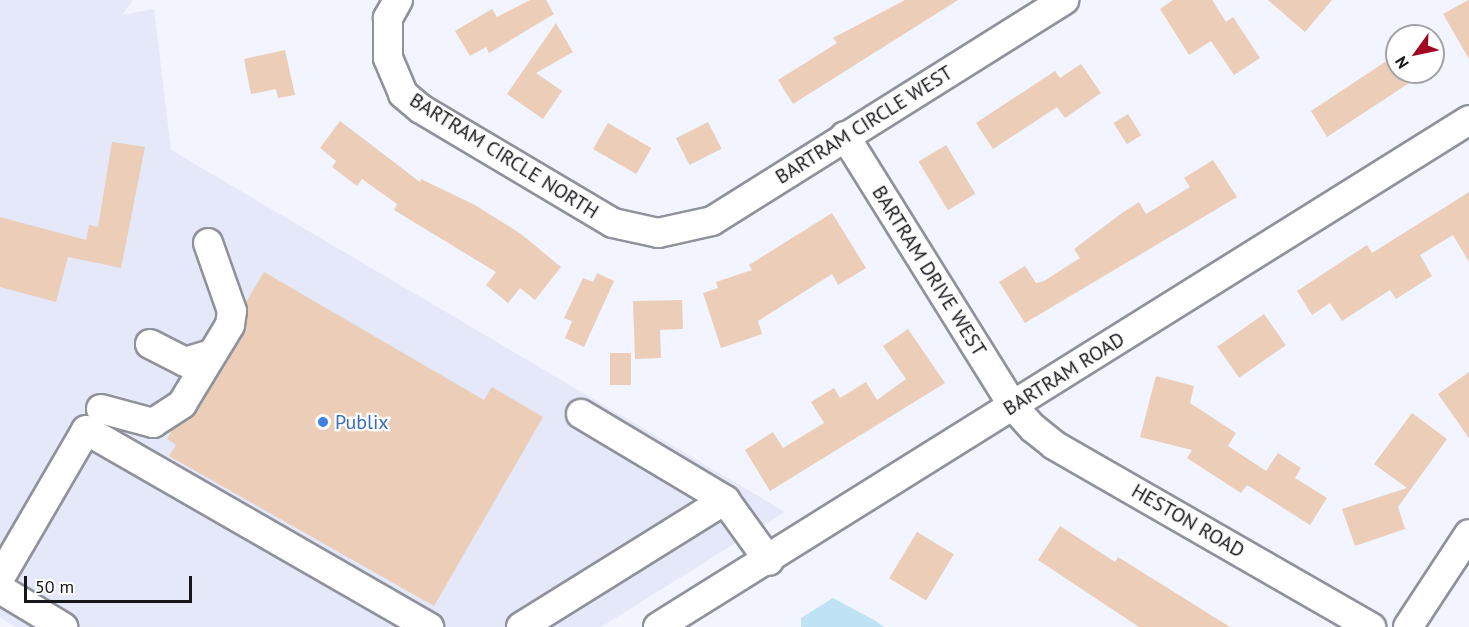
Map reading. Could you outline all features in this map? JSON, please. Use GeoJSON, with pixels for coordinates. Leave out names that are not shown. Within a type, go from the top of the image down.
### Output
{"type":"FeatureCollection","features":[{"type":"Feature","properties":{"kind":"street","name":"BARTRAM CIRCLE NORTH"},"geometry":{"type":"LineString","coordinates":[[398,0],[388,18],[386,42],[393,75],[403,94],[421,110],[613,223],[658,233]]}},
{"type":"Feature","properties":{"kind":"street","name":"BARTRAM CIRCLE WEST"},"geometry":{"type":"LineString","coordinates":[[658,233],[712,220],[1064,0]]}},
{"type":"Feature","properties":{"kind":"street","name":"BARTRAM ROAD"},"geometry":{"type":"LineString","coordinates":[[658,627],[770,561],[1469,120]]}},
{"type":"Feature","properties":{"kind":"street","name":"BARTRAM DRIVE WEST"},"geometry":{"type":"LineString","coordinates":[[845,136],[1013,406]]}},
{"type":"Feature","properties":{"kind":"street"},"geometry":{"type":"LineString","coordinates":[[101,409],[153,423],[168,417],[182,404],[230,325],[232,310],[208,243]]}},
{"type":"Feature","properties":{"kind":"street"},"geometry":{"type":"LineString","coordinates":[[150,344],[185,362],[213,354]]}},
{"type":"Feature","properties":{"kind":"street","name":"HESTON ROAD"},"geometry":{"type":"LineString","coordinates":[[1013,406],[1054,445],[1371,627]]}},
{"type":"Feature","properties":{"kind":"street"},"geometry":{"type":"LineString","coordinates":[[581,414],[725,500],[770,561]]}},
{"type":"Feature","properties":{"kind":"street"},"geometry":{"type":"LineString","coordinates":[[0,578],[86,430],[429,627]]}},
{"type":"Feature","properties":{"kind":"street"},"geometry":{"type":"LineString","coordinates":[[520,627],[725,500]]}},
{"type":"Feature","properties":{"kind":"street"},"geometry":{"type":"LineString","coordinates":[[1408,627],[1469,534]]}},
{"type":"Feature","properties":{"kind":"street"},"geometry":{"type":"LineString","coordinates":[[0,589],[63,627]]}},
{"type":"Feature","properties":{"kind":"shaded area"},"geometry":{"type":"Polygon","coordinates":[[[0,0],[133,0],[122,15],[154,9],[171,150],[785,512],[601,627],[16,627],[0,618],[0,0]]]}},
{"type":"Feature","properties":{"kind":"water"},"geometry":{"type":"Polygon","coordinates":[[[833,598],[884,627],[801,627],[801,618],[833,598]]]}},
{"type":"Feature","properties":{"kind":"building"},"geometry":{"type":"Polygon","coordinates":[[[530,0],[546,0],[554,14],[489,53],[486,47],[470,56],[455,31],[492,9],[497,17],[530,0]]]}},
{"type":"Feature","properties":{"kind":"building"},"geometry":{"type":"Polygon","coordinates":[[[905,0],[958,0],[793,104],[778,80],[837,43],[833,38],[905,0]]]}},
{"type":"Feature","properties":{"kind":"building"},"geometry":{"type":"Polygon","coordinates":[[[1173,0],[1212,0],[1226,22],[1233,17],[1260,58],[1234,75],[1211,41],[1189,55],[1160,9],[1173,0]]]}},
{"type":"Feature","properties":{"kind":"building"},"geometry":{"type":"Polygon","coordinates":[[[1268,0],[1332,0],[1305,32],[1268,0]]]}},
{"type":"Feature","properties":{"kind":"building"},"geometry":{"type":"Polygon","coordinates":[[[1469,0],[1469,59],[1443,14],[1469,0]]]}},
{"type":"Feature","properties":{"kind":"building"},"geometry":{"type":"Polygon","coordinates":[[[556,23],[573,52],[536,73],[562,91],[543,119],[507,94],[556,23]]]}},
{"type":"Feature","properties":{"kind":"building"},"geometry":{"type":"Polygon","coordinates":[[[285,50],[295,95],[278,98],[276,89],[251,94],[244,59],[285,50]]]}},
{"type":"Feature","properties":{"kind":"building"},"geometry":{"type":"Polygon","coordinates":[[[1385,62],[1385,84],[1408,84],[1327,137],[1311,111],[1385,62]]]}},
{"type":"Feature","properties":{"kind":"building"},"geometry":{"type":"Polygon","coordinates":[[[1081,64],[1101,93],[1065,118],[1057,107],[993,149],[976,123],[1055,71],[1060,78],[1081,64]]]}},
{"type":"Feature","properties":{"kind":"building"},"geometry":{"type":"Polygon","coordinates":[[[1128,114],[1141,135],[1127,144],[1114,123],[1128,114]]]}},
{"type":"Feature","properties":{"kind":"building"},"geometry":{"type":"Polygon","coordinates":[[[340,121],[420,182],[421,179],[475,205],[521,234],[561,267],[535,300],[520,288],[508,303],[486,285],[496,272],[394,210],[397,204],[362,179],[357,186],[332,167],[336,161],[320,148],[340,121]]]}},
{"type":"Feature","properties":{"kind":"building"},"geometry":{"type":"Polygon","coordinates":[[[708,122],[722,149],[690,165],[676,138],[708,122]]]}},
{"type":"Feature","properties":{"kind":"building"},"geometry":{"type":"Polygon","coordinates":[[[608,123],[651,148],[636,174],[593,149],[608,123]]]}},
{"type":"Feature","properties":{"kind":"building"},"geometry":{"type":"Polygon","coordinates":[[[112,142],[145,147],[121,268],[68,257],[56,302],[0,287],[0,217],[86,240],[89,225],[98,227],[112,142]]]}},
{"type":"Feature","properties":{"kind":"building"},"geometry":{"type":"Polygon","coordinates":[[[946,145],[975,194],[948,210],[919,161],[946,145]]]}},
{"type":"Feature","properties":{"kind":"building"},"geometry":{"type":"Polygon","coordinates":[[[1213,160],[1237,197],[1025,323],[999,282],[1025,266],[1036,283],[1044,281],[1080,258],[1074,249],[1122,213],[1139,202],[1146,214],[1190,187],[1184,178],[1213,160]]]}},
{"type":"Feature","properties":{"kind":"building"},"geometry":{"type":"Polygon","coordinates":[[[1469,192],[1469,262],[1453,235],[1420,255],[1432,276],[1396,299],[1390,290],[1342,321],[1330,303],[1312,315],[1297,291],[1367,245],[1372,253],[1469,192]]]}},
{"type":"Feature","properties":{"kind":"building"},"geometry":{"type":"Polygon","coordinates":[[[832,213],[866,268],[838,285],[832,274],[758,321],[762,334],[721,348],[703,293],[718,288],[716,282],[752,270],[749,265],[832,213]]]}},
{"type":"Feature","properties":{"kind":"building"},"geometry":{"type":"Polygon","coordinates":[[[264,272],[484,400],[492,387],[543,417],[434,606],[169,456],[176,445],[167,439],[172,430],[196,413],[244,334],[246,302],[264,272]]]}},
{"type":"Feature","properties":{"kind":"building"},"geometry":{"type":"Polygon","coordinates":[[[597,273],[614,281],[584,347],[565,338],[572,321],[564,318],[583,278],[593,282],[597,273]]]}},
{"type":"Feature","properties":{"kind":"building"},"geometry":{"type":"Polygon","coordinates":[[[682,300],[683,329],[660,330],[661,358],[635,359],[633,301],[682,300]]]}},
{"type":"Feature","properties":{"kind":"building"},"geometry":{"type":"Polygon","coordinates":[[[1264,314],[1286,345],[1239,378],[1217,347],[1264,314]]]}},
{"type":"Feature","properties":{"kind":"building"},"geometry":{"type":"Polygon","coordinates":[[[908,329],[945,383],[770,491],[745,450],[773,432],[783,448],[824,423],[811,402],[834,388],[840,398],[866,382],[877,400],[906,379],[883,346],[908,329]]]}},
{"type":"Feature","properties":{"kind":"building"},"geometry":{"type":"Polygon","coordinates":[[[610,353],[631,353],[631,385],[610,385],[610,353]]]}},
{"type":"Feature","properties":{"kind":"building"},"geometry":{"type":"Polygon","coordinates":[[[1469,372],[1469,438],[1438,394],[1469,372]]]}},
{"type":"Feature","properties":{"kind":"building"},"geometry":{"type":"Polygon","coordinates":[[[1156,376],[1194,386],[1190,403],[1236,433],[1228,446],[1266,471],[1278,453],[1301,468],[1295,478],[1327,498],[1310,525],[1247,485],[1241,493],[1187,458],[1192,450],[1140,437],[1156,376]]]}},
{"type":"Feature","properties":{"kind":"building"},"geometry":{"type":"Polygon","coordinates":[[[1412,413],[1447,439],[1398,507],[1405,529],[1355,546],[1342,509],[1407,488],[1374,464],[1412,413]]]}},
{"type":"Feature","properties":{"kind":"building"},"geometry":{"type":"Polygon","coordinates":[[[1060,526],[1115,562],[1118,557],[1230,627],[1139,627],[1038,560],[1060,526]]]}},
{"type":"Feature","properties":{"kind":"building"},"geometry":{"type":"Polygon","coordinates":[[[917,532],[954,554],[926,600],[889,578],[917,532]]]}},
{"type":"Feature","properties":{"kind":"place","name":"Publix"},"geometry":{"type":"Point","coordinates":[323,422]}}]}
